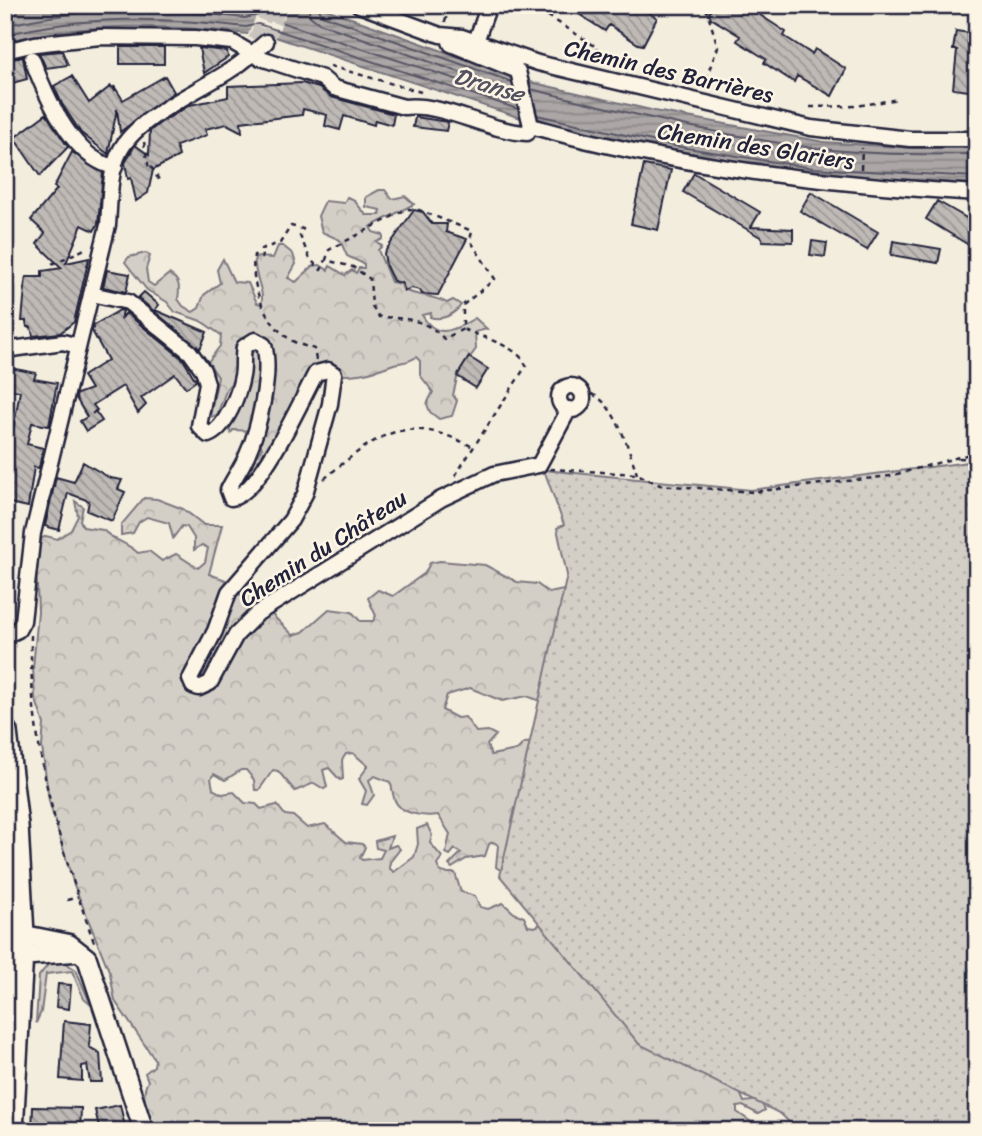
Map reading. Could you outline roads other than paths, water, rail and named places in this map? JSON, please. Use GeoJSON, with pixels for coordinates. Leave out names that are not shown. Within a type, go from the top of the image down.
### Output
{"type":"FeatureCollection","features":[{"type":"Feature","properties":{"kind":"main road"},"geometry":{"type":"LineString","coordinates":[[5,732],[16,826],[11,1131]]}},
{"type":"Feature","properties":{"kind":"street","name":"Chemin des Barrières"},"geometry":{"type":"LineString","coordinates":[[359,5],[538,63],[811,128],[910,139],[977,139]]}},
{"type":"Feature","properties":{"kind":"street"},"geometry":{"type":"LineString","coordinates":[[476,41],[489,5]]}},
{"type":"Feature","properties":{"kind":"street"},"geometry":{"type":"LineString","coordinates":[[445,32],[452,44],[517,71],[531,126]]}},
{"type":"Feature","properties":{"kind":"street"},"geometry":{"type":"LineString","coordinates":[[5,51],[35,44],[79,39],[157,37],[258,45]]}},
{"type":"Feature","properties":{"kind":"street"},"geometry":{"type":"LineString","coordinates":[[5,636],[18,631],[23,621],[33,533],[102,248],[115,167],[124,144],[143,126],[258,45]]}},
{"type":"Feature","properties":{"kind":"street","name":"Chemin des Glariers"},"geometry":{"type":"LineString","coordinates":[[258,45],[322,78],[334,88],[522,133],[529,132],[531,126],[683,160],[784,177],[854,186],[977,193]]}},
{"type":"Feature","properties":{"kind":"street"},"geometry":{"type":"LineString","coordinates":[[32,59],[48,99],[63,124],[96,159],[115,167]]}},
{"type":"Feature","properties":{"kind":"street","name":"Chemin du Château"},"geometry":{"type":"LineString","coordinates":[[91,294],[128,302],[190,352],[205,375],[207,395],[199,426],[208,435],[220,426],[237,393],[242,375],[244,347],[255,340],[264,345],[266,364],[260,415],[249,452],[228,490],[231,498],[246,490],[267,462],[299,410],[318,371],[331,371],[335,379],[305,494],[291,520],[229,592],[215,631],[190,679],[193,686],[205,687],[211,683],[236,635],[258,613],[441,499],[494,474],[533,469],[545,458],[569,409]]}},
{"type":"Feature","properties":{"kind":"street"},"geometry":{"type":"LineString","coordinates":[[5,350],[62,342],[79,346]]}},
{"type":"Feature","properties":{"kind":"street"},"geometry":{"type":"LineString","coordinates":[[573,386],[582,393],[581,405],[569,409],[560,402],[562,390],[573,386]]}},
{"type":"Feature","properties":{"kind":"street"},"geometry":{"type":"LineString","coordinates":[[14,945],[72,951],[84,959],[94,975],[144,1131]]}},
{"type":"Feature","properties":{"kind":"water","name":"Dranse"},"geometry":{"type":"Polygon","coordinates":[[[5,5],[315,5],[526,81],[655,111],[824,142],[914,148],[977,147],[977,184],[812,175],[673,153],[521,118],[257,31],[248,34],[187,28],[95,28],[5,42],[5,5]]]}},
{"type":"Feature","properties":{"kind":"tunnel"},"geometry":{"type":"LineString","coordinates":[[255,40],[270,5]]}},
{"type":"Feature","properties":{"kind":"tunnel"},"geometry":{"type":"LineString","coordinates":[[266,42],[281,5]]}}]}
